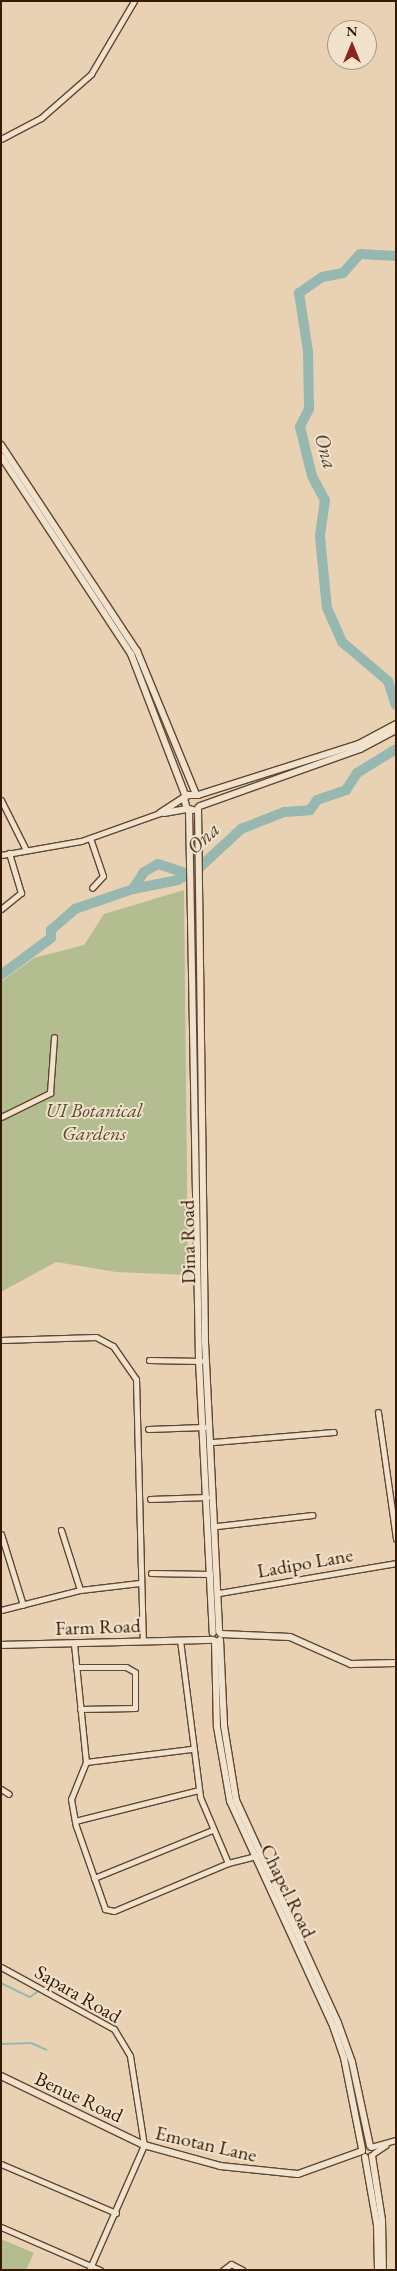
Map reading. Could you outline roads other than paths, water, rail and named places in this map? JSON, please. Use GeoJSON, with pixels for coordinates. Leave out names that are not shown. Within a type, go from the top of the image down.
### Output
{"type":"FeatureCollection","features":[{"type":"Feature","properties":{"kind":"street"},"geometry":{"type":"LineString","coordinates":[[1,139],[41,118],[91,74],[134,1]]}},
{"type":"Feature","properties":{"kind":"street"},"geometry":{"type":"LineString","coordinates":[[1,445],[137,651],[197,795],[199,807],[194,851]]}},
{"type":"Feature","properties":{"kind":"street"},"geometry":{"type":"LineString","coordinates":[[1,456],[131,654],[185,798],[194,851]]}},
{"type":"Feature","properties":{"kind":"street"},"geometry":{"type":"LineString","coordinates":[[1,855],[90,838],[160,813],[185,798],[359,744],[394,728]]}},
{"type":"Feature","properties":{"kind":"street"},"geometry":{"type":"LineString","coordinates":[[160,813],[199,807],[360,749],[394,728]]}},
{"type":"Feature","properties":{"kind":"street"},"geometry":{"type":"LineString","coordinates":[[1,800],[26,850]]}},
{"type":"Feature","properties":{"kind":"street"},"geometry":{"type":"LineString","coordinates":[[90,838],[103,876],[92,888]]}},
{"type":"Feature","properties":{"kind":"street","name":"Dina Road"},"geometry":{"type":"LineString","coordinates":[[194,851],[202,1361],[210,1574],[217,1637]]}},
{"type":"Feature","properties":{"kind":"street"},"geometry":{"type":"LineString","coordinates":[[1,909],[21,893],[9,853]]}},
{"type":"Feature","properties":{"kind":"street"},"geometry":{"type":"LineString","coordinates":[[1,1117],[50,1093],[54,1037]]}},
{"type":"Feature","properties":{"kind":"street"},"geometry":{"type":"LineString","coordinates":[[1,1340],[96,1337],[113,1346],[129,1368],[138,1387],[140,1583],[143,1641]]}},
{"type":"Feature","properties":{"kind":"street"},"geometry":{"type":"LineString","coordinates":[[149,1360],[202,1361]]}},
{"type":"Feature","properties":{"kind":"street","name":"Dina Road"},"geometry":{"type":"LineString","coordinates":[[202,1361],[213,1442],[219,1593],[217,1637]]}},
{"type":"Feature","properties":{"kind":"street"},"geometry":{"type":"LineString","coordinates":[[378,1412],[396,1539]]}},
{"type":"Feature","properties":{"kind":"street"},"geometry":{"type":"LineString","coordinates":[[148,1430],[204,1427]]}},
{"type":"Feature","properties":{"kind":"street"},"geometry":{"type":"LineString","coordinates":[[213,1442],[334,1432]]}},
{"type":"Feature","properties":{"kind":"street"},"geometry":{"type":"LineString","coordinates":[[150,1500],[207,1497]]}},
{"type":"Feature","properties":{"kind":"street"},"geometry":{"type":"LineString","coordinates":[[217,1526],[312,1515]]}},
{"type":"Feature","properties":{"kind":"street"},"geometry":{"type":"LineString","coordinates":[[61,1530],[80,1590]]}},
{"type":"Feature","properties":{"kind":"street"},"geometry":{"type":"LineString","coordinates":[[1,1534],[23,1604]]}},
{"type":"Feature","properties":{"kind":"street","name":"Ladipo Lane"},"geometry":{"type":"LineString","coordinates":[[219,1593],[396,1563]]}},
{"type":"Feature","properties":{"kind":"street"},"geometry":{"type":"LineString","coordinates":[[152,1573],[210,1574]]}},
{"type":"Feature","properties":{"kind":"street"},"geometry":{"type":"LineString","coordinates":[[1,1610],[80,1590],[140,1583]]}},
{"type":"Feature","properties":{"kind":"street"},"geometry":{"type":"LineString","coordinates":[[217,1637],[234,1635],[290,1637],[351,1664],[396,1663]]}},
{"type":"Feature","properties":{"kind":"street","name":"Farm Road"},"geometry":{"type":"LineString","coordinates":[[1,1645],[197,1640],[217,1637]]}},
{"type":"Feature","properties":{"kind":"street","name":"Chapel Road"},"geometry":{"type":"LineString","coordinates":[[217,1637],[228,1764],[236,1800],[257,1856],[338,2023],[354,2069],[382,2220],[383,2270]]}},
{"type":"Feature","properties":{"kind":"street"},"geometry":{"type":"LineString","coordinates":[[180,1640],[191,1749],[198,1790],[212,1830],[228,1863]]}},
{"type":"Feature","properties":{"kind":"street"},"geometry":{"type":"LineString","coordinates":[[74,1644],[86,1762],[72,1799],[75,1821],[105,1909],[114,1911],[228,1863],[257,1856]]}},
{"type":"Feature","properties":{"kind":"street"},"geometry":{"type":"LineString","coordinates":[[76,1667],[126,1666],[135,1672],[135,1708],[80,1709]]}},
{"type":"Feature","properties":{"kind":"street"},"geometry":{"type":"LineString","coordinates":[[86,1762],[191,1749]]}},
{"type":"Feature","properties":{"kind":"street"},"geometry":{"type":"LineString","coordinates":[[1,1789],[9,1794]]}},
{"type":"Feature","properties":{"kind":"street"},"geometry":{"type":"LineString","coordinates":[[75,1821],[198,1790]]}},
{"type":"Feature","properties":{"kind":"street"},"geometry":{"type":"LineString","coordinates":[[94,1878],[212,1830]]}},
{"type":"Feature","properties":{"kind":"street","name":"Sapara Road"},"geometry":{"type":"LineString","coordinates":[[1,1967],[123,2038],[130,2056],[144,2145]]}},
{"type":"Feature","properties":{"kind":"street","name":"Benue Road"},"geometry":{"type":"LineString","coordinates":[[1,2076],[144,2145]]}},
{"type":"Feature","properties":{"kind":"street"},"geometry":{"type":"LineString","coordinates":[[368,2152],[394,2140]]}},
{"type":"Feature","properties":{"kind":"street","name":"Emotan Lane"},"geometry":{"type":"LineString","coordinates":[[90,2268],[144,2145],[220,2166],[271,2175],[311,2172],[368,2152]]}},
{"type":"Feature","properties":{"kind":"street","name":"Chapel Road"},"geometry":{"type":"LineString","coordinates":[[368,2152],[377,2225],[378,2270]]}},
{"type":"Feature","properties":{"kind":"street"},"geometry":{"type":"LineString","coordinates":[[1,2164],[116,2212]]}},
{"type":"Feature","properties":{"kind":"street"},"geometry":{"type":"LineString","coordinates":[[1,2228],[90,2268],[100,2270]]}},
{"type":"Feature","properties":{"kind":"street"},"geometry":{"type":"LineString","coordinates":[[223,2270],[230,2264],[243,2270]]}},
{"type":"Feature","properties":{"kind":"waterway","name":"Ona"},"geometry":{"type":"LineString","coordinates":[[396,256],[360,254],[343,273],[322,277],[299,293],[308,351],[309,409],[300,427],[312,476],[325,500],[320,537],[327,608],[342,642],[388,681],[396,705]]}},
{"type":"Feature","properties":{"kind":"waterway","name":"Ona"},"geometry":{"type":"LineString","coordinates":[[1,975],[51,938],[51,930],[75,909],[133,889],[178,880],[198,869],[241,829],[284,812],[310,810],[317,800],[346,790],[357,773],[396,749]]}},
{"type":"Feature","properties":{"kind":"waterway","name":"Ona"},"geometry":{"type":"LineString","coordinates":[[133,889],[144,872],[158,864],[188,874]]}},
{"type":"Feature","properties":{"kind":"waterway"},"geometry":{"type":"LineString","coordinates":[[1,1983],[30,1997],[37,1992]]}},
{"type":"Feature","properties":{"kind":"waterway"},"geometry":{"type":"LineString","coordinates":[[1,2044],[31,2043],[47,2050]]}},
{"type":"Feature","properties":{"kind":"park label","name":"UI Botanical Gardens"},"geometry":{"type":"Point","coordinates":[94,1122]}}]}
